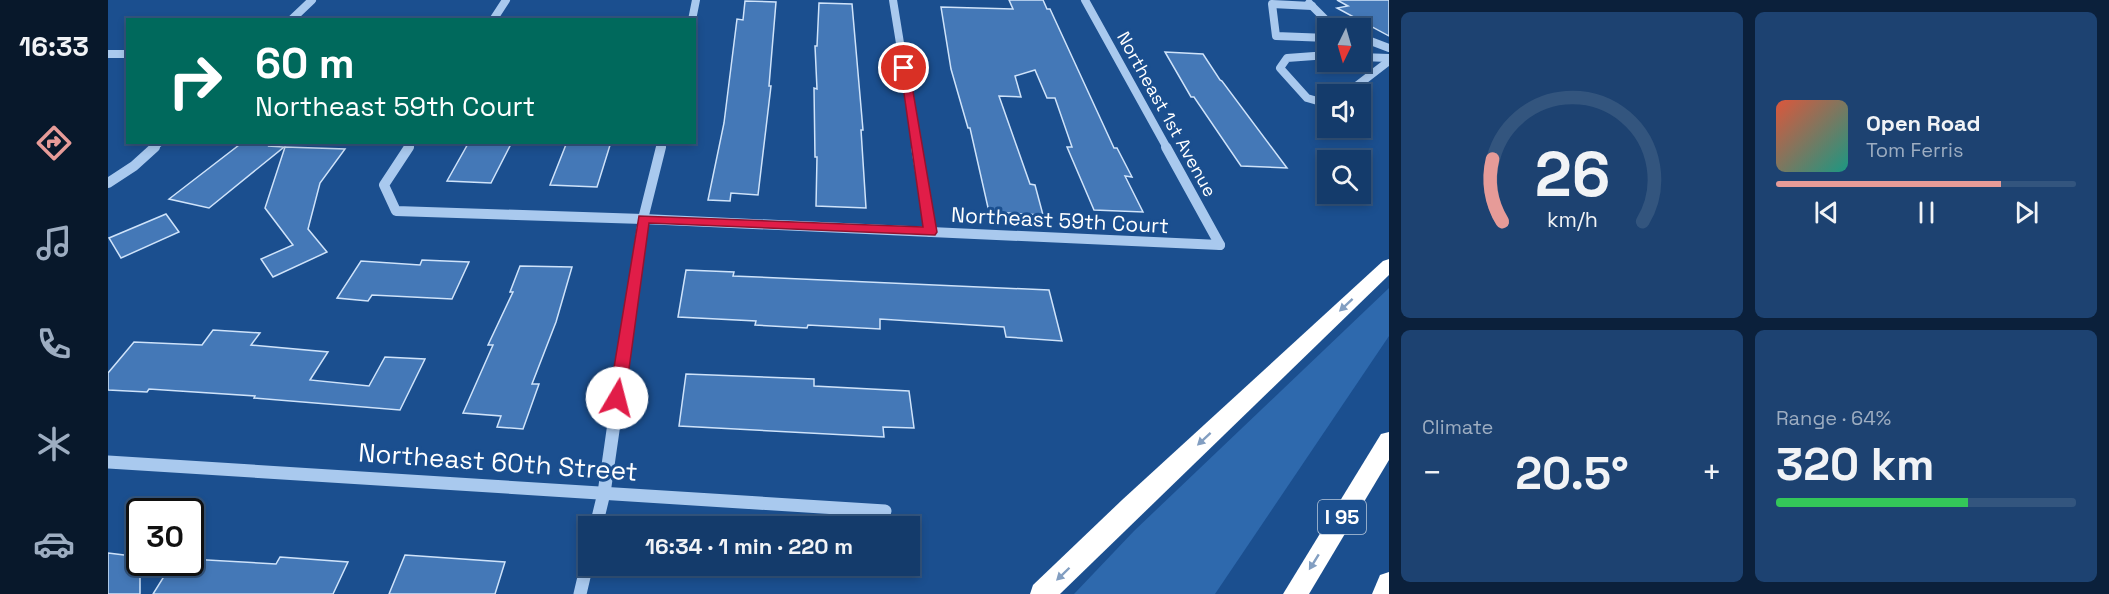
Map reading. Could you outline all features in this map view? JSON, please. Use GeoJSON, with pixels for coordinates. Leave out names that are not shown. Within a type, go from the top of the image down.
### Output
{"type":"FeatureCollection","features":[{"type":"Feature","properties":{"kind":"highway"},"geometry":{"type":"LineString","coordinates":[[1042,594],[1130,508],[1389,265]]}},
{"type":"Feature","properties":{"kind":"highway","name":"I 95"},"geometry":{"type":"LineString","coordinates":[[1295,594],[1389,441]]}},
{"type":"Feature","properties":{"kind":"highway"},"geometry":{"type":"LineString","coordinates":[[1384,594],[1389,584]]}},
{"type":"Feature","properties":{"kind":"street"},"geometry":{"type":"LineString","coordinates":[[293,18],[312,0]]}},
{"type":"Feature","properties":{"kind":"street"},"geometry":{"type":"LineString","coordinates":[[494,18],[506,0]]}},
{"type":"Feature","properties":{"kind":"street"},"geometry":{"type":"LineString","coordinates":[[692,18],[696,0]]}},
{"type":"Feature","properties":{"kind":"street"},"geometry":{"type":"LineString","coordinates":[[893,0],[930,232]]}},
{"type":"Feature","properties":{"kind":"street","name":"Northeast 1st Avenue"},"geometry":{"type":"LineString","coordinates":[[1086,0],[1220,244]]}},
{"type":"Feature","properties":{"kind":"street"},"geometry":{"type":"LineString","coordinates":[[1317,38],[1276,36],[1272,4],[1309,2],[1323,18]]}},
{"type":"Feature","properties":{"kind":"street"},"geometry":{"type":"LineString","coordinates":[[1371,41],[1389,48]]}},
{"type":"Feature","properties":{"kind":"street"},"geometry":{"type":"LineString","coordinates":[[108,54],[126,54]]}},
{"type":"Feature","properties":{"kind":"street"},"geometry":{"type":"LineString","coordinates":[[1317,56],[1287,58],[1280,68],[1307,98],[1317,101]]}},
{"type":"Feature","properties":{"kind":"street"},"geometry":{"type":"LineString","coordinates":[[1371,58],[1389,60]]}},
{"type":"Feature","properties":{"kind":"street"},"geometry":{"type":"LineString","coordinates":[[1359,84],[1389,60]]}},
{"type":"Feature","properties":{"kind":"street"},"geometry":{"type":"LineString","coordinates":[[108,183],[135,166],[158,144]]}},
{"type":"Feature","properties":{"kind":"street","name":"Northeast 59th Court"},"geometry":{"type":"LineString","coordinates":[[411,144],[384,185],[396,211],[643,219],[1220,244]]}},
{"type":"Feature","properties":{"kind":"street"},"geometry":{"type":"LineString","coordinates":[[598,516],[604,492],[643,219],[662,144]]}},
{"type":"Feature","properties":{"kind":"street","name":"Northeast 60th Street"},"geometry":{"type":"LineString","coordinates":[[108,462],[885,511]]}},
{"type":"Feature","properties":{"kind":"street"},"geometry":{"type":"LineString","coordinates":[[580,594],[584,576]]}},
{"type":"Feature","properties":{"kind":"shaded area"},"geometry":{"type":"Polygon","coordinates":[[[1389,288],[1389,336],[1215,594],[1074,594],[1134,531],[1389,288]]]}},
{"type":"Feature","properties":{"kind":"building"},"geometry":{"type":"Polygon","coordinates":[[[1009,0],[1043,0],[1047,9],[1050,9],[1114,148],[1117,148],[1132,177],[1125,176],[1143,212],[1094,210],[1067,147],[1072,147],[1055,98],[1047,98],[1035,70],[1015,76],[1021,97],[999,96],[1030,184],[1035,185],[1043,215],[989,212],[970,128],[968,128],[951,69],[941,7],[1013,9],[1009,0]]]}},
{"type":"Feature","properties":{"kind":"building"},"geometry":{"type":"Polygon","coordinates":[[[1337,0],[1389,0],[1389,36],[1371,26],[1371,18],[1356,18],[1337,8],[1348,6],[1337,0]]]}},
{"type":"Feature","properties":{"kind":"building"},"geometry":{"type":"Polygon","coordinates":[[[745,1],[776,2],[769,86],[771,86],[758,195],[731,193],[730,201],[708,200],[724,123],[737,19],[743,20],[745,1]]]}},
{"type":"Feature","properties":{"kind":"building"},"geometry":{"type":"Polygon","coordinates":[[[819,3],[852,4],[863,130],[861,130],[866,208],[816,206],[817,157],[815,157],[814,88],[817,89],[815,46],[817,46],[819,3]]]}},
{"type":"Feature","properties":{"kind":"building"},"geometry":{"type":"Polygon","coordinates":[[[1165,52],[1203,54],[1287,168],[1241,166],[1194,97],[1191,97],[1165,52]]]}},
{"type":"Feature","properties":{"kind":"building"},"geometry":{"type":"Polygon","coordinates":[[[240,144],[270,144],[269,146],[284,147],[209,208],[169,199],[240,144]]]}},
{"type":"Feature","properties":{"kind":"building"},"geometry":{"type":"Polygon","coordinates":[[[468,144],[511,144],[491,183],[447,181],[468,144]]]}},
{"type":"Feature","properties":{"kind":"building"},"geometry":{"type":"Polygon","coordinates":[[[566,144],[610,144],[597,187],[550,185],[566,144]]]}},
{"type":"Feature","properties":{"kind":"building"},"geometry":{"type":"Polygon","coordinates":[[[285,147],[345,149],[320,183],[308,229],[327,252],[273,277],[261,259],[293,245],[265,208],[285,147]]]}},
{"type":"Feature","properties":{"kind":"building"},"geometry":{"type":"Polygon","coordinates":[[[166,214],[179,232],[121,258],[109,238],[166,214]]]}},
{"type":"Feature","properties":{"kind":"building"},"geometry":{"type":"Polygon","coordinates":[[[422,260],[469,262],[452,299],[372,295],[368,301],[337,298],[361,261],[420,265],[422,260]]]}},
{"type":"Feature","properties":{"kind":"building"},"geometry":{"type":"Polygon","coordinates":[[[520,266],[572,267],[556,322],[532,384],[539,384],[523,429],[497,427],[501,416],[463,413],[493,345],[488,345],[513,292],[510,292],[520,266]]]}},
{"type":"Feature","properties":{"kind":"building"},"geometry":{"type":"Polygon","coordinates":[[[686,270],[734,272],[733,276],[1049,290],[1062,341],[1006,337],[1004,327],[880,319],[880,329],[755,325],[756,321],[678,317],[686,270]]]}},
{"type":"Feature","properties":{"kind":"building"},"geometry":{"type":"Polygon","coordinates":[[[213,330],[260,333],[251,345],[328,352],[310,380],[369,386],[385,357],[425,359],[400,410],[254,398],[255,396],[149,389],[147,392],[108,390],[108,373],[134,342],[202,345],[213,330]]]}},
{"type":"Feature","properties":{"kind":"building"},"geometry":{"type":"Polygon","coordinates":[[[686,374],[814,379],[814,386],[909,391],[914,428],[883,427],[884,437],[679,426],[686,374]]]}},
{"type":"Feature","properties":{"kind":"building"},"geometry":{"type":"Polygon","coordinates":[[[108,553],[126,555],[126,576],[140,576],[140,594],[108,594],[108,553]]]}},
{"type":"Feature","properties":{"kind":"building"},"geometry":{"type":"Polygon","coordinates":[[[405,555],[505,562],[495,594],[389,594],[405,555]]]}},
{"type":"Feature","properties":{"kind":"building"},"geometry":{"type":"Polygon","coordinates":[[[280,557],[348,562],[333,594],[153,594],[164,576],[204,576],[204,560],[276,564],[280,557]]]}},
{"type":"Feature","properties":{"kind":"route"},"geometry":{"type":"LineString","coordinates":[[617,398],[643,219],[930,232],[904,68]]}}]}
